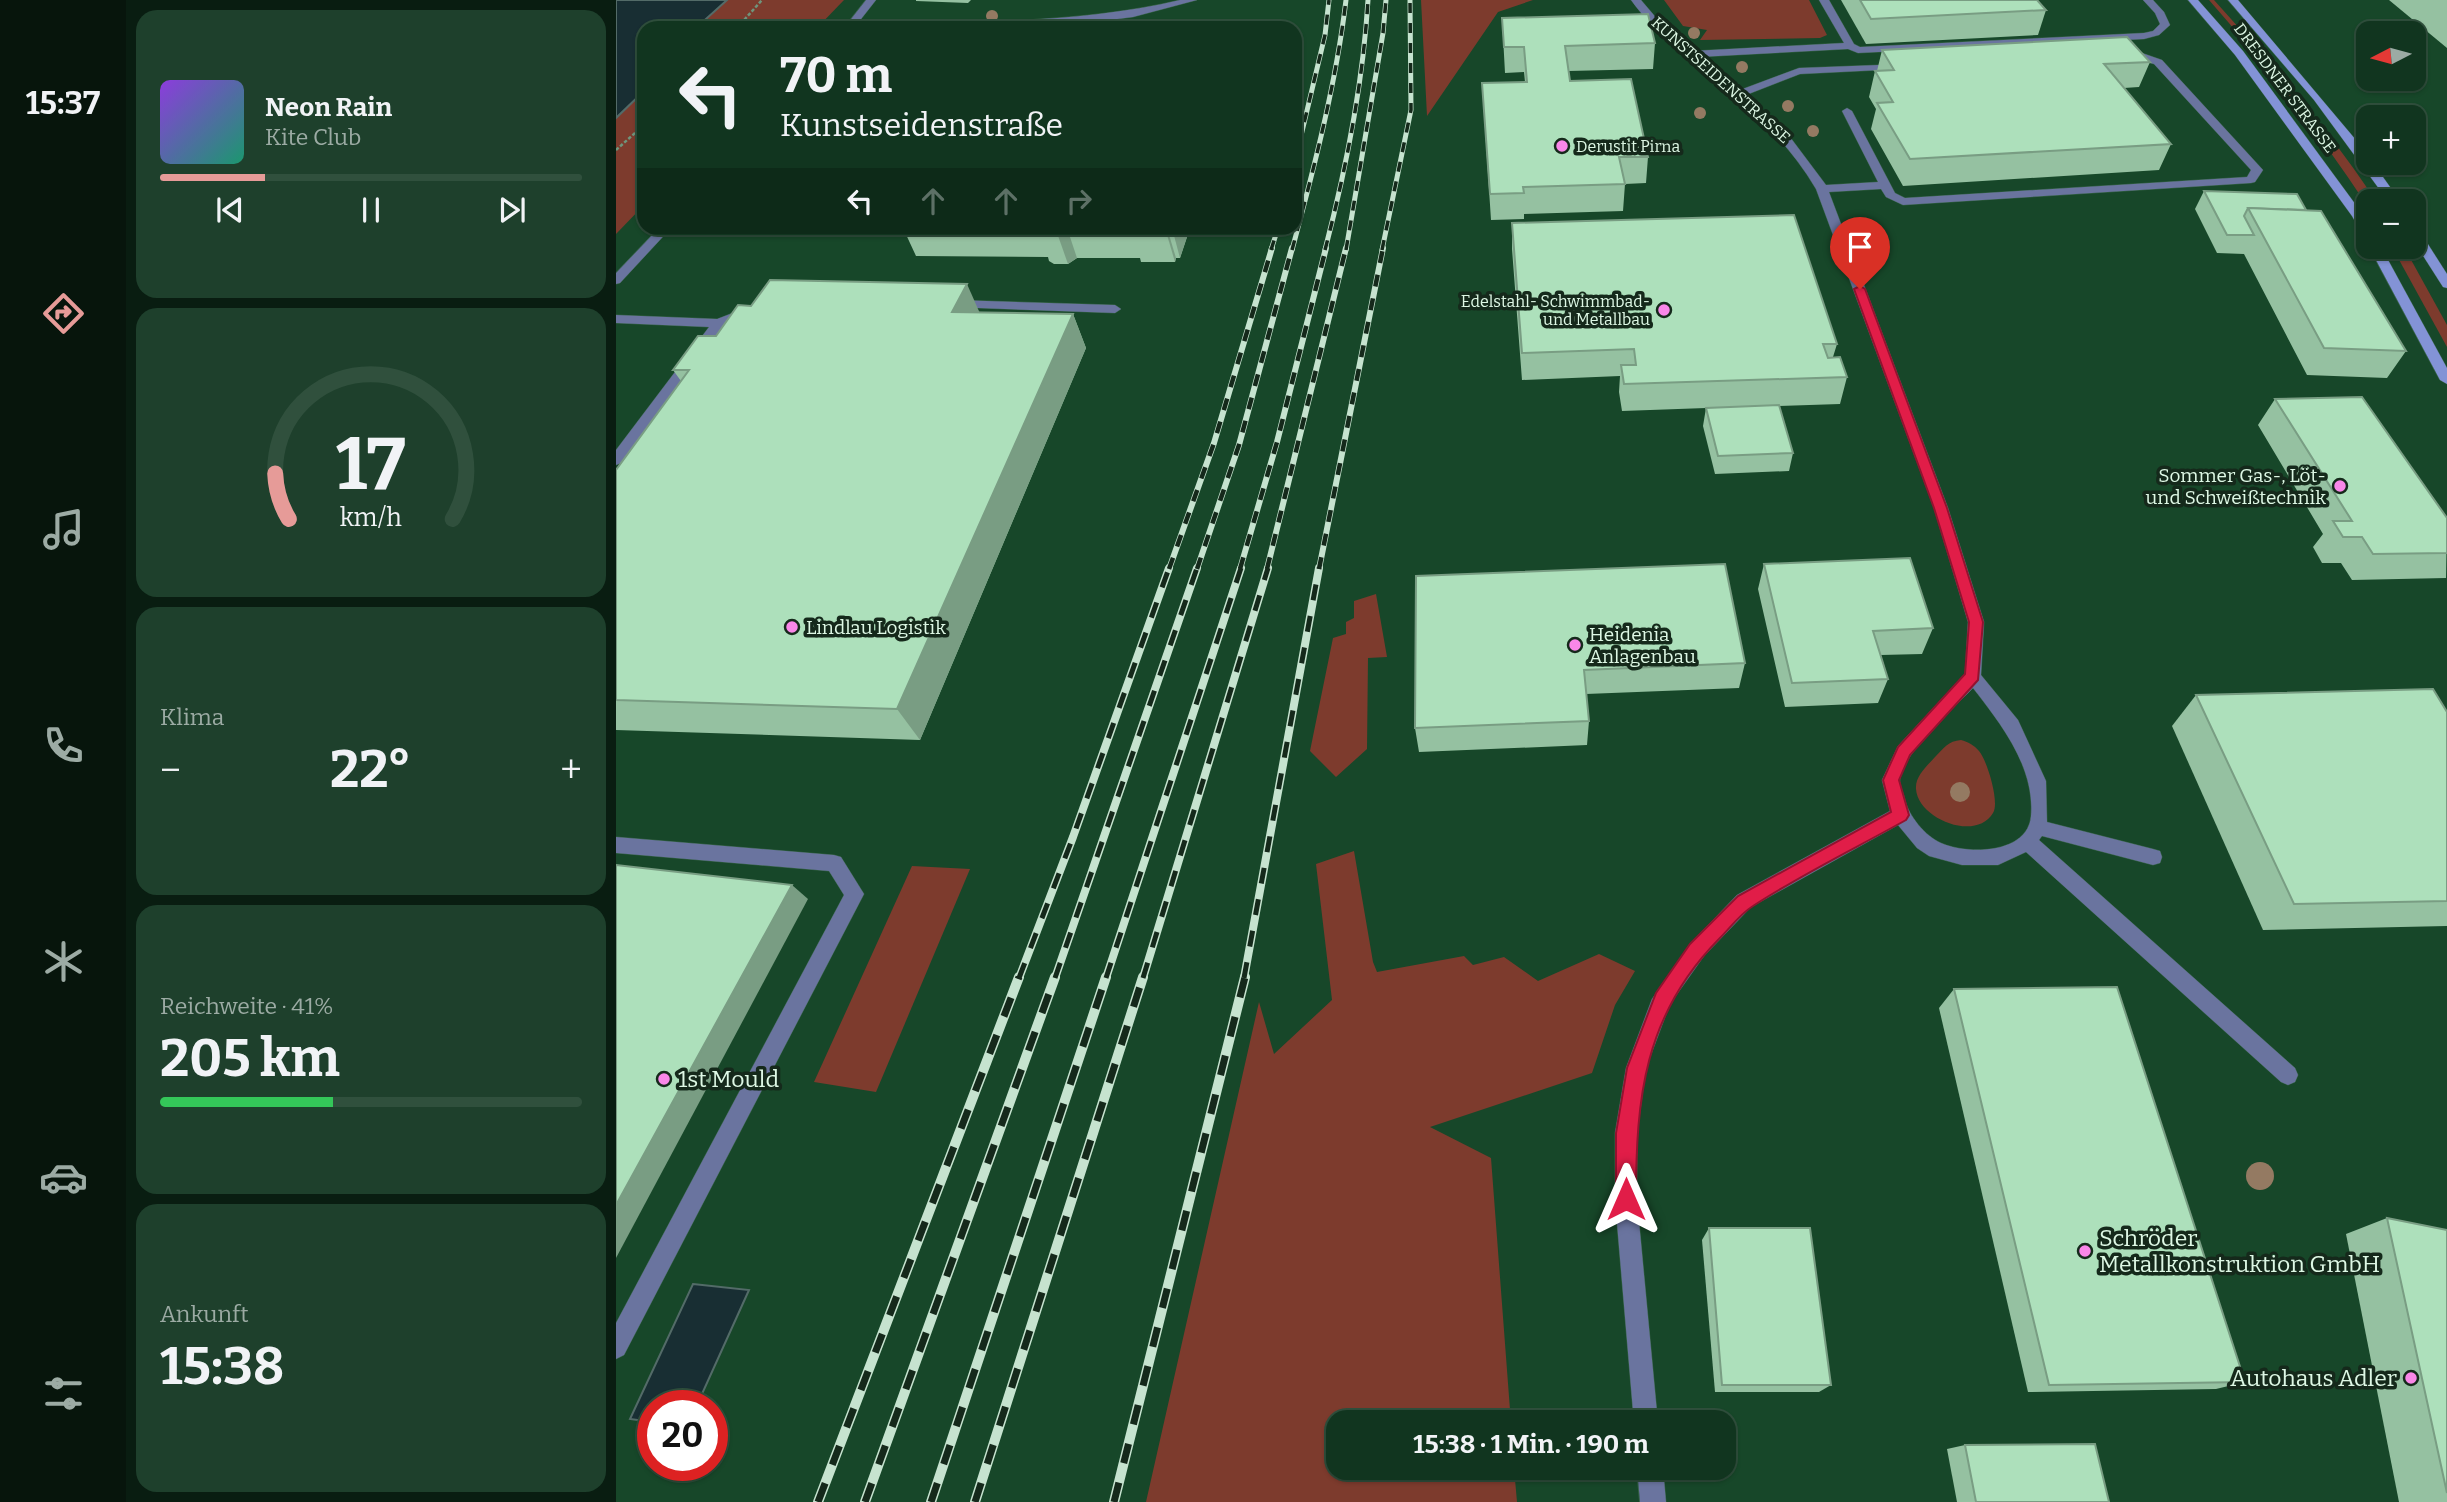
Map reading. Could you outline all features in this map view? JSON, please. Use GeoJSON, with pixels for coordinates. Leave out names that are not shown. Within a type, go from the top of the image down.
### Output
{"type":"FeatureCollection","features":[{"type":"Feature","properties":{"kind":"main road","name":"DRESDNER STRASSE"},"geometry":{"type":"LineString","coordinates":[[2193,0],[2239,52],[2356,213]]}},
{"type":"Feature","properties":{"kind":"main road","name":"DRESDNER STRASSE"},"geometry":{"type":"LineString","coordinates":[[2234,0],[2296,73],[2385,189]]}},
{"type":"Feature","properties":{"kind":"main road"},"geometry":{"type":"LineString","coordinates":[[2426,251],[2447,284]]}},
{"type":"Feature","properties":{"kind":"main road"},"geometry":{"type":"LineString","coordinates":[[2381,259],[2447,380]]}},
{"type":"Feature","properties":{"kind":"street"},"geometry":{"type":"LineString","coordinates":[[854,21],[871,0]]}},
{"type":"Feature","properties":{"kind":"street"},"geometry":{"type":"LineString","coordinates":[[1047,21],[1133,14],[1192,0]]}},
{"type":"Feature","properties":{"kind":"street","name":"KUNSTSEIDENSTRASSE"},"geometry":{"type":"LineString","coordinates":[[1636,0],[1661,29],[1739,94],[1791,142],[1809,164],[1822,188],[1941,508],[1962,575],[1976,622],[1973,676]]}},
{"type":"Feature","properties":{"kind":"street"},"geometry":{"type":"LineString","coordinates":[[1824,0],[1850,46]]}},
{"type":"Feature","properties":{"kind":"street"},"geometry":{"type":"LineString","coordinates":[[1689,54],[1850,46],[1858,50],[2144,36],[2156,33],[2165,25],[2159,12],[2148,0]]}},
{"type":"Feature","properties":{"kind":"street"},"geometry":{"type":"LineString","coordinates":[[1847,111],[1890,195],[1903,202],[2251,180],[2257,170],[2158,62],[2138,55],[2111,56]]}},
{"type":"Feature","properties":{"kind":"street"},"geometry":{"type":"LineString","coordinates":[[1739,94],[1799,71],[1907,66]]}},
{"type":"Feature","properties":{"kind":"street"},"geometry":{"type":"LineString","coordinates":[[1822,188],[1885,185]]}},
{"type":"Feature","properties":{"kind":"street"},"geometry":{"type":"LineString","coordinates":[[616,280],[658,235]]}},
{"type":"Feature","properties":{"kind":"street"},"geometry":{"type":"LineString","coordinates":[[938,304],[1115,309]]}},
{"type":"Feature","properties":{"kind":"street"},"geometry":{"type":"LineString","coordinates":[[616,319],[718,323],[763,305]]}},
{"type":"Feature","properties":{"kind":"street"},"geometry":{"type":"LineString","coordinates":[[616,460],[718,323]]}},
{"type":"Feature","properties":{"kind":"street"},"geometry":{"type":"LineString","coordinates":[[1973,676],[2012,725],[2037,781],[2040,817],[2032,834],[1998,857],[1962,857],[1936,850],[1917,836],[1900,815],[1891,780],[1903,751],[1973,676]]}},
{"type":"Feature","properties":{"kind":"street"},"geometry":{"type":"LineString","coordinates":[[1645,1410],[1626,1199],[1626,1133],[1636,1068],[1662,999],[1697,950],[1744,901],[1900,815]]}},
{"type":"Feature","properties":{"kind":"street"},"geometry":{"type":"LineString","coordinates":[[2032,834],[2153,858]]}},
{"type":"Feature","properties":{"kind":"street"},"geometry":{"type":"LineString","coordinates":[[2032,834],[2288,1075]]}},
{"type":"Feature","properties":{"kind":"street"},"geometry":{"type":"LineString","coordinates":[[616,845],[834,863],[854,894],[616,1347]]}},
{"type":"Feature","properties":{"kind":"street"},"geometry":{"type":"LineString","coordinates":[[1651,1480],[1653,1502]]}},
{"type":"Feature","properties":{"kind":"path"},"geometry":{"type":"LineString","coordinates":[[743,21],[762,0]]}},
{"type":"Feature","properties":{"kind":"path"},"geometry":{"type":"LineString","coordinates":[[616,150],[637,131]]}},
{"type":"Feature","properties":{"kind":"shaded area"},"geometry":{"type":"Polygon","coordinates":[[[727,0],[844,0],[824,21],[704,21],[727,0]]]}},
{"type":"Feature","properties":{"kind":"shaded area"},"geometry":{"type":"Polygon","coordinates":[[[1421,0],[1533,0],[1498,12],[1427,116],[1421,0]]]}},
{"type":"Feature","properties":{"kind":"shaded area"},"geometry":{"type":"Polygon","coordinates":[[[1664,0],[1809,0],[1827,35],[1820,38],[1700,40],[1707,30],[1683,26],[1664,0]]]}},
{"type":"Feature","properties":{"kind":"shaded area"},"geometry":{"type":"Polygon","coordinates":[[[2209,0],[2214,0],[2299,97],[2368,189],[2356,189],[2252,50],[2209,0]]]}},
{"type":"Feature","properties":{"kind":"shaded area"},"geometry":{"type":"Polygon","coordinates":[[[637,98],[637,212],[616,234],[616,118],[637,98]]]}},
{"type":"Feature","properties":{"kind":"shaded area"},"geometry":{"type":"Polygon","coordinates":[[[2399,259],[2411,259],[2447,325],[2447,347],[2399,259]]]}},
{"type":"Feature","properties":{"kind":"shaded area"},"geometry":{"type":"Polygon","coordinates":[[[1376,594],[1387,657],[1368,658],[1367,749],[1336,777],[1310,751],[1333,638],[1346,634],[1346,622],[1354,618],[1354,601],[1376,594]]]}},
{"type":"Feature","properties":{"kind":"shaded area"},"geometry":{"type":"Polygon","coordinates":[[[1961,740],[1979,751],[1994,791],[1993,813],[1985,822],[1974,826],[1949,823],[1937,817],[1919,800],[1916,789],[1919,776],[1946,745],[1961,740]]]}},
{"type":"Feature","properties":{"kind":"shaded area"},"geometry":{"type":"Polygon","coordinates":[[[1354,851],[1377,972],[1464,956],[1473,965],[1504,957],[1538,981],[1599,954],[1635,971],[1615,1005],[1592,1073],[1430,1127],[1491,1158],[1510,1410],[1326,1410],[1326,1480],[1515,1480],[1517,1502],[1146,1502],[1259,1002],[1274,1054],[1332,1000],[1316,864],[1354,851]]]}},
{"type":"Feature","properties":{"kind":"shaded area"},"geometry":{"type":"Polygon","coordinates":[[[912,866],[970,869],[876,1092],[814,1082],[912,866]]]}},
{"type":"Feature","properties":{"kind":"water"},"geometry":{"type":"Polygon","coordinates":[[[616,0],[727,0],[704,21],[637,21],[637,98],[616,118],[616,0]]]}},
{"type":"Feature","properties":{"kind":"water"},"geometry":{"type":"Polygon","coordinates":[[[693,1284],[749,1290],[704,1390],[644,1390],[693,1284]]]}},
{"type":"Feature","properties":{"kind":"water"},"geometry":{"type":"Polygon","coordinates":[[[637,1404],[637,1420],[630,1419],[637,1404]]]}},
{"type":"Feature","properties":{"kind":"building"},"geometry":{"type":"Polygon","coordinates":[[[1860,0],[2037,0],[2046,10],[1871,19],[1860,0]]]}},
{"type":"Feature","properties":{"kind":"building"},"geometry":{"type":"Polygon","coordinates":[[[1648,14],[1655,43],[1565,46],[1570,81],[1631,79],[1648,157],[1619,157],[1625,184],[1523,187],[1524,193],[1490,194],[1482,83],[1527,82],[1524,47],[1504,47],[1502,18],[1648,14]]]}},
{"type":"Feature","properties":{"kind":"building"},"geometry":{"type":"Polygon","coordinates":[[[2127,37],[2150,62],[2104,64],[2171,144],[1910,159],[1877,103],[1893,102],[1875,71],[1894,70],[1882,50],[2127,37]]]}},
{"type":"Feature","properties":{"kind":"building"},"geometry":{"type":"Polygon","coordinates":[[[2204,191],[2297,194],[2306,210],[2248,208],[2244,216],[2254,235],[2227,235],[2204,191]]]}},
{"type":"Feature","properties":{"kind":"building"},"geometry":{"type":"Polygon","coordinates":[[[2248,208],[2321,211],[2406,351],[2324,348],[2248,208]]]}},
{"type":"Feature","properties":{"kind":"building","name":"Edelstahl- Schwimmbad- und Metallbau"},"geometry":{"type":"Polygon","coordinates":[[[1794,215],[1837,344],[1823,344],[1828,358],[1840,357],[1847,377],[1624,384],[1621,365],[1636,365],[1634,349],[1522,353],[1512,223],[1794,215]]]}},
{"type":"Feature","properties":{"kind":"building","name":"Lindlau Logistik"},"geometry":{"type":"Polygon","coordinates":[[[770,280],[967,284],[952,312],[1073,314],[897,709],[616,700],[616,470],[689,370],[673,370],[698,336],[716,336],[738,305],[751,306],[770,280]]]}},
{"type":"Feature","properties":{"kind":"building"},"geometry":{"type":"Polygon","coordinates":[[[2362,397],[2447,518],[2447,553],[2373,554],[2362,537],[2343,537],[2333,521],[2352,521],[2275,399],[2362,397]]]}},
{"type":"Feature","properties":{"kind":"building"},"geometry":{"type":"Polygon","coordinates":[[[1779,405],[1793,453],[1718,456],[1706,408],[1779,405]]]}},
{"type":"Feature","properties":{"kind":"building"},"geometry":{"type":"Polygon","coordinates":[[[1910,558],[1933,628],[1873,631],[1888,679],[1792,683],[1764,564],[1910,558]]]}},
{"type":"Feature","properties":{"kind":"building","name":"Heidenia Anlagenbau"},"geometry":{"type":"Polygon","coordinates":[[[1725,564],[1745,663],[1584,670],[1589,721],[1415,728],[1416,576],[1725,564]]]}},
{"type":"Feature","properties":{"kind":"building"},"geometry":{"type":"Polygon","coordinates":[[[2433,689],[2447,712],[2447,901],[2294,904],[2196,695],[2433,689]]]}},
{"type":"Feature","properties":{"kind":"building","name":"1st Mould"},"geometry":{"type":"Polygon","coordinates":[[[616,865],[792,885],[616,1205],[616,865]]]}},
{"type":"Feature","properties":{"kind":"building","name":"Schröder Metallkonstruktion GmbH"},"geometry":{"type":"Polygon","coordinates":[[[2117,987],[2245,1382],[2049,1385],[1954,989],[2117,987]]]}},
{"type":"Feature","properties":{"kind":"building"},"geometry":{"type":"Polygon","coordinates":[[[2387,1218],[2447,1230],[2447,1493],[2387,1218]]]}},
{"type":"Feature","properties":{"kind":"building"},"geometry":{"type":"Polygon","coordinates":[[[1709,1228],[1810,1228],[1831,1385],[1722,1385],[1709,1228]]]}},
{"type":"Feature","properties":{"kind":"building"},"geometry":{"type":"Polygon","coordinates":[[[2095,1444],[2109,1502],[1976,1502],[1965,1445],[2095,1444]]]}},
{"type":"Feature","properties":{"kind":"railway"},"geometry":{"type":"LineString","coordinates":[[1302,132],[1325,35],[1329,0]]}},
{"type":"Feature","properties":{"kind":"railway"},"geometry":{"type":"LineString","coordinates":[[1302,211],[1330,94],[1346,0]]}},
{"type":"Feature","properties":{"kind":"railway"},"geometry":{"type":"LineString","coordinates":[[1325,250],[1352,126],[1368,0]]}},
{"type":"Feature","properties":{"kind":"railway"},"geometry":{"type":"LineString","coordinates":[[1346,250],[1383,33],[1386,0]]}},
{"type":"Feature","properties":{"kind":"railway"},"geometry":{"type":"LineString","coordinates":[[1382,250],[1411,110],[1410,0]]}},
{"type":"Feature","properties":{"kind":"railway"},"geometry":{"type":"LineString","coordinates":[[1271,250],[1276,235]]}},
{"type":"Feature","properties":{"kind":"railway"},"geometry":{"type":"LineString","coordinates":[[1292,250],[1296,235]]}},
{"type":"Feature","properties":{"kind":"railway"},"geometry":{"type":"LineString","coordinates":[[1169,569],[1214,443],[1272,248]]}},
{"type":"Feature","properties":{"kind":"railway"},"geometry":{"type":"LineString","coordinates":[[1197,569],[1239,445],[1292,248]]}},
{"type":"Feature","properties":{"kind":"railway"},"geometry":{"type":"LineString","coordinates":[[1240,569],[1277,442],[1326,248]]}},
{"type":"Feature","properties":{"kind":"railway"},"geometry":{"type":"LineString","coordinates":[[1267,569],[1346,248]]}},
{"type":"Feature","properties":{"kind":"railway"},"geometry":{"type":"LineString","coordinates":[[1319,569],[1383,248]]}},
{"type":"Feature","properties":{"kind":"railway"},"geometry":{"type":"LineString","coordinates":[[1019,978],[1073,837],[1169,568]]}},
{"type":"Feature","properties":{"kind":"railway"},"geometry":{"type":"LineString","coordinates":[[1055,978],[1197,568]]}},
{"type":"Feature","properties":{"kind":"railway"},"geometry":{"type":"LineString","coordinates":[[1106,978],[1241,568]]}},
{"type":"Feature","properties":{"kind":"railway"},"geometry":{"type":"LineString","coordinates":[[1143,978],[1268,568]]}},
{"type":"Feature","properties":{"kind":"railway"},"geometry":{"type":"LineString","coordinates":[[1244,978],[1319,568]]}},
{"type":"Feature","properties":{"kind":"railway"},"geometry":{"type":"LineString","coordinates":[[818,1502],[1019,977]]}},
{"type":"Feature","properties":{"kind":"railway"},"geometry":{"type":"LineString","coordinates":[[865,1502],[1055,977]]}},
{"type":"Feature","properties":{"kind":"railway"},"geometry":{"type":"LineString","coordinates":[[931,1502],[1106,977]]}},
{"type":"Feature","properties":{"kind":"railway"},"geometry":{"type":"LineString","coordinates":[[975,1502],[1143,977]]}},
{"type":"Feature","properties":{"kind":"railway"},"geometry":{"type":"LineString","coordinates":[[1114,1502],[1245,977]]}},
{"type":"Feature","properties":{"kind":"place","name":"Derustit Pirna"},"geometry":{"type":"Point","coordinates":[1562,146]}},
{"type":"Feature","properties":{"kind":"place","name":"Edelstahl- Schwimmbad- und Metallbau"},"geometry":{"type":"Point","coordinates":[1664,310]}},
{"type":"Feature","properties":{"kind":"place","name":"Sommer Gas-, Löt- und Schweißtechnik"},"geometry":{"type":"Point","coordinates":[2340,486]}},
{"type":"Feature","properties":{"kind":"place","name":"Lindlau Logistik"},"geometry":{"type":"Point","coordinates":[792,627]}},
{"type":"Feature","properties":{"kind":"place","name":"Heidenia Anlagenbau"},"geometry":{"type":"Point","coordinates":[1575,645]}},
{"type":"Feature","properties":{"kind":"place","name":"1st Mould"},"geometry":{"type":"Point","coordinates":[664,1079]}},
{"type":"Feature","properties":{"kind":"place","name":"Schröder Metallkonstruktion GmbH"},"geometry":{"type":"Point","coordinates":[2085,1251]}},
{"type":"Feature","properties":{"kind":"place","name":"Autohaus Adler"},"geometry":{"type":"Point","coordinates":[2411,1378]}},
{"type":"Feature","properties":{"kind":"route"},"geometry":{"type":"LineString","coordinates":[[1626,1199],[1626,1133],[1636,1068],[1662,999],[1697,950],[1744,901],[1900,815],[1891,780],[1903,751],[1973,676],[1976,622],[1941,508],[1860,289]]}}]}
